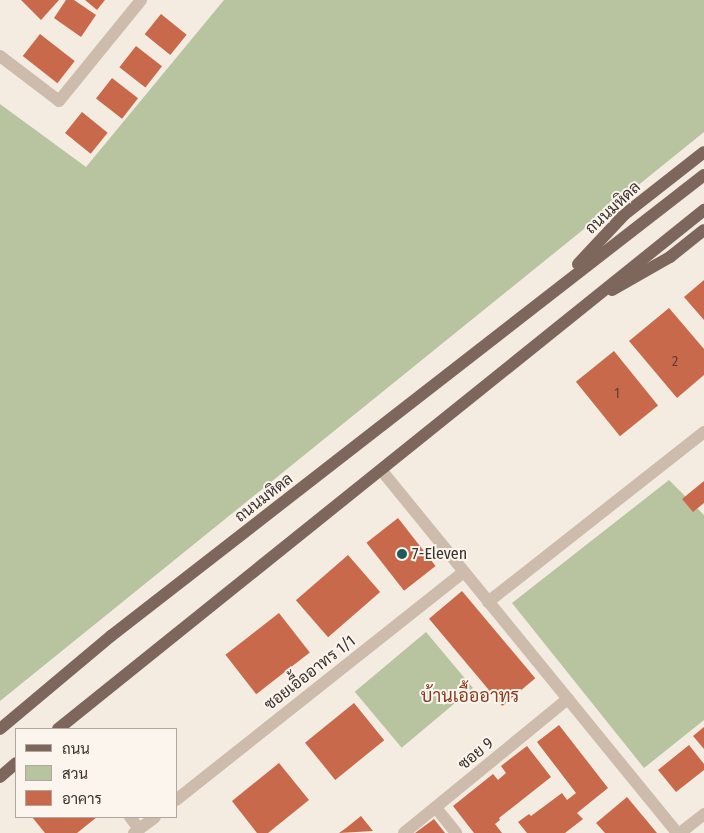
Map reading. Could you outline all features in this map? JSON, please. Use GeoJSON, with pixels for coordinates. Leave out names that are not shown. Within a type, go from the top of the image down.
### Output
{"type":"FeatureCollection","features":[{"type":"Feature","properties":{"kind":"main road","name":"ถนนมหิดล"},"geometry":{"type":"LineString","coordinates":[[549,294],[625,214],[704,152]]}},
{"type":"Feature","properties":{"kind":"main road","name":"ถนนมหิดล"},"geometry":{"type":"LineString","coordinates":[[0,729],[111,636],[704,175]]}},
{"type":"Feature","properties":{"kind":"main road"},"geometry":{"type":"LineString","coordinates":[[59,728],[382,470],[572,314],[704,210]]}},
{"type":"Feature","properties":{"kind":"main road"},"geometry":{"type":"LineString","coordinates":[[572,314],[670,257],[704,230]]}},
{"type":"Feature","properties":{"kind":"main road"},"geometry":{"type":"LineString","coordinates":[[0,777],[15,764]]}},
{"type":"Feature","properties":{"kind":"street"},"geometry":{"type":"LineString","coordinates":[[0,56],[59,101],[141,0]]}},
{"type":"Feature","properties":{"kind":"street"},"geometry":{"type":"LineString","coordinates":[[488,602],[704,432]]}},
{"type":"Feature","properties":{"kind":"street"},"geometry":{"type":"LineString","coordinates":[[382,470],[678,833],[704,814]]}},
{"type":"Feature","properties":{"kind":"street","name":"ซอยเอื้ออาทร 1/1"},"geometry":{"type":"LineString","coordinates":[[178,798],[464,572]]}},
{"type":"Feature","properties":{"kind":"street","name":"ซอย 9"},"geometry":{"type":"LineString","coordinates":[[404,833],[568,699]]}},
{"type":"Feature","properties":{"kind":"street"},"geometry":{"type":"LineString","coordinates":[[436,808],[456,833]]}},
{"type":"Feature","properties":{"kind":"street"},"geometry":{"type":"LineString","coordinates":[[130,818],[137,831],[154,818]]}},
{"type":"Feature","properties":{"kind":"green space"},"geometry":{"type":"Polygon","coordinates":[[[224,0],[704,0],[704,132],[0,701],[0,104],[86,167],[224,0]]]}},
{"type":"Feature","properties":{"kind":"green space"},"geometry":{"type":"Polygon","coordinates":[[[669,480],[704,515],[704,720],[644,768],[512,603],[669,480]]]}},
{"type":"Feature","properties":{"kind":"green space"},"geometry":{"type":"Polygon","coordinates":[[[426,632],[473,688],[402,748],[355,692],[426,632]]]}},
{"type":"Feature","properties":{"kind":"building"},"geometry":{"type":"Polygon","coordinates":[[[21,0],[59,0],[41,20],[21,0]]]}},
{"type":"Feature","properties":{"kind":"building"},"geometry":{"type":"Polygon","coordinates":[[[66,0],[74,0],[96,15],[81,37],[54,18],[66,0]]]}},
{"type":"Feature","properties":{"kind":"building"},"geometry":{"type":"Polygon","coordinates":[[[85,0],[105,0],[97,10],[85,0]]]}},
{"type":"Feature","properties":{"kind":"building"},"geometry":{"type":"Polygon","coordinates":[[[161,14],[187,35],[170,55],[145,34],[161,14]]]}},
{"type":"Feature","properties":{"kind":"building"},"geometry":{"type":"Polygon","coordinates":[[[40,34],[75,61],[57,83],[23,56],[40,34]]]}},
{"type":"Feature","properties":{"kind":"building"},"geometry":{"type":"Polygon","coordinates":[[[136,46],[162,66],[145,88],[119,67],[136,46]]]}},
{"type":"Feature","properties":{"kind":"building"},"geometry":{"type":"Polygon","coordinates":[[[112,78],[138,98],[122,119],[96,98],[112,78]]]}},
{"type":"Feature","properties":{"kind":"building"},"geometry":{"type":"Polygon","coordinates":[[[82,112],[108,133],[91,154],[65,133],[82,112]]]}},
{"type":"Feature","properties":{"kind":"building"},"geometry":{"type":"Polygon","coordinates":[[[704,280],[704,320],[684,297],[704,280]]]}},
{"type":"Feature","properties":{"kind":"building"},"geometry":{"type":"Polygon","coordinates":[[[669,308],[704,349],[704,375],[677,398],[629,341],[669,308]]]}},
{"type":"Feature","properties":{"kind":"building"},"geometry":{"type":"Polygon","coordinates":[[[614,351],[658,405],[620,436],[576,382],[614,351]]]}},
{"type":"Feature","properties":{"kind":"building"},"geometry":{"type":"Polygon","coordinates":[[[704,481],[704,503],[693,512],[682,499],[704,481]]]}},
{"type":"Feature","properties":{"kind":"building","name":"7-Eleven"},"geometry":{"type":"Polygon","coordinates":[[[398,518],[436,566],[404,591],[366,543],[398,518]]]}},
{"type":"Feature","properties":{"kind":"building"},"geometry":{"type":"Polygon","coordinates":[[[348,555],[380,592],[328,637],[296,600],[348,555]]]}},
{"type":"Feature","properties":{"kind":"building"},"geometry":{"type":"Polygon","coordinates":[[[462,591],[535,678],[502,706],[429,619],[462,591]]]}},
{"type":"Feature","properties":{"kind":"building"},"geometry":{"type":"Polygon","coordinates":[[[279,613],[310,652],[256,694],[225,655],[279,613]]]}},
{"type":"Feature","properties":{"kind":"building"},"geometry":{"type":"Polygon","coordinates":[[[354,703],[384,740],[335,780],[305,743],[354,703]]]}},
{"type":"Feature","properties":{"kind":"building"},"geometry":{"type":"Polygon","coordinates":[[[559,725],[608,788],[577,813],[583,819],[565,833],[527,833],[518,822],[529,814],[531,816],[562,793],[567,800],[576,793],[537,742],[559,725]]]}},
{"type":"Feature","properties":{"kind":"building"},"geometry":{"type":"Polygon","coordinates":[[[704,727],[704,749],[693,736],[704,727]]]}},
{"type":"Feature","properties":{"kind":"building"},"geometry":{"type":"Polygon","coordinates":[[[689,745],[704,764],[704,770],[676,792],[658,770],[689,745]]]}},
{"type":"Feature","properties":{"kind":"building"},"geometry":{"type":"Polygon","coordinates":[[[527,746],[551,777],[499,818],[500,820],[495,824],[502,833],[474,833],[453,806],[493,774],[498,780],[506,773],[501,766],[527,746]]]}},
{"type":"Feature","properties":{"kind":"building"},"geometry":{"type":"Polygon","coordinates":[[[279,763],[309,800],[268,833],[257,833],[232,801],[279,763]]]}},
{"type":"Feature","properties":{"kind":"building"},"geometry":{"type":"Polygon","coordinates":[[[627,797],[657,833],[605,833],[596,823],[627,797]]]}},
{"type":"Feature","properties":{"kind":"building"},"geometry":{"type":"Polygon","coordinates":[[[361,816],[373,831],[339,833],[346,828],[361,816]]]}},
{"type":"Feature","properties":{"kind":"building"},"geometry":{"type":"Polygon","coordinates":[[[33,818],[96,818],[77,833],[45,833],[33,818]]]}},
{"type":"Feature","properties":{"kind":"building"},"geometry":{"type":"Polygon","coordinates":[[[434,819],[445,833],[415,833],[434,819]]]}},
{"type":"Feature","properties":{"kind":"place","name":"7-Eleven"},"geometry":{"type":"Point","coordinates":[402,554]}},
{"type":"Feature","properties":{"kind":"district","name":"บ้านเอื้ออาทร"},"geometry":{"type":"Point","coordinates":[470,696]}}]}
